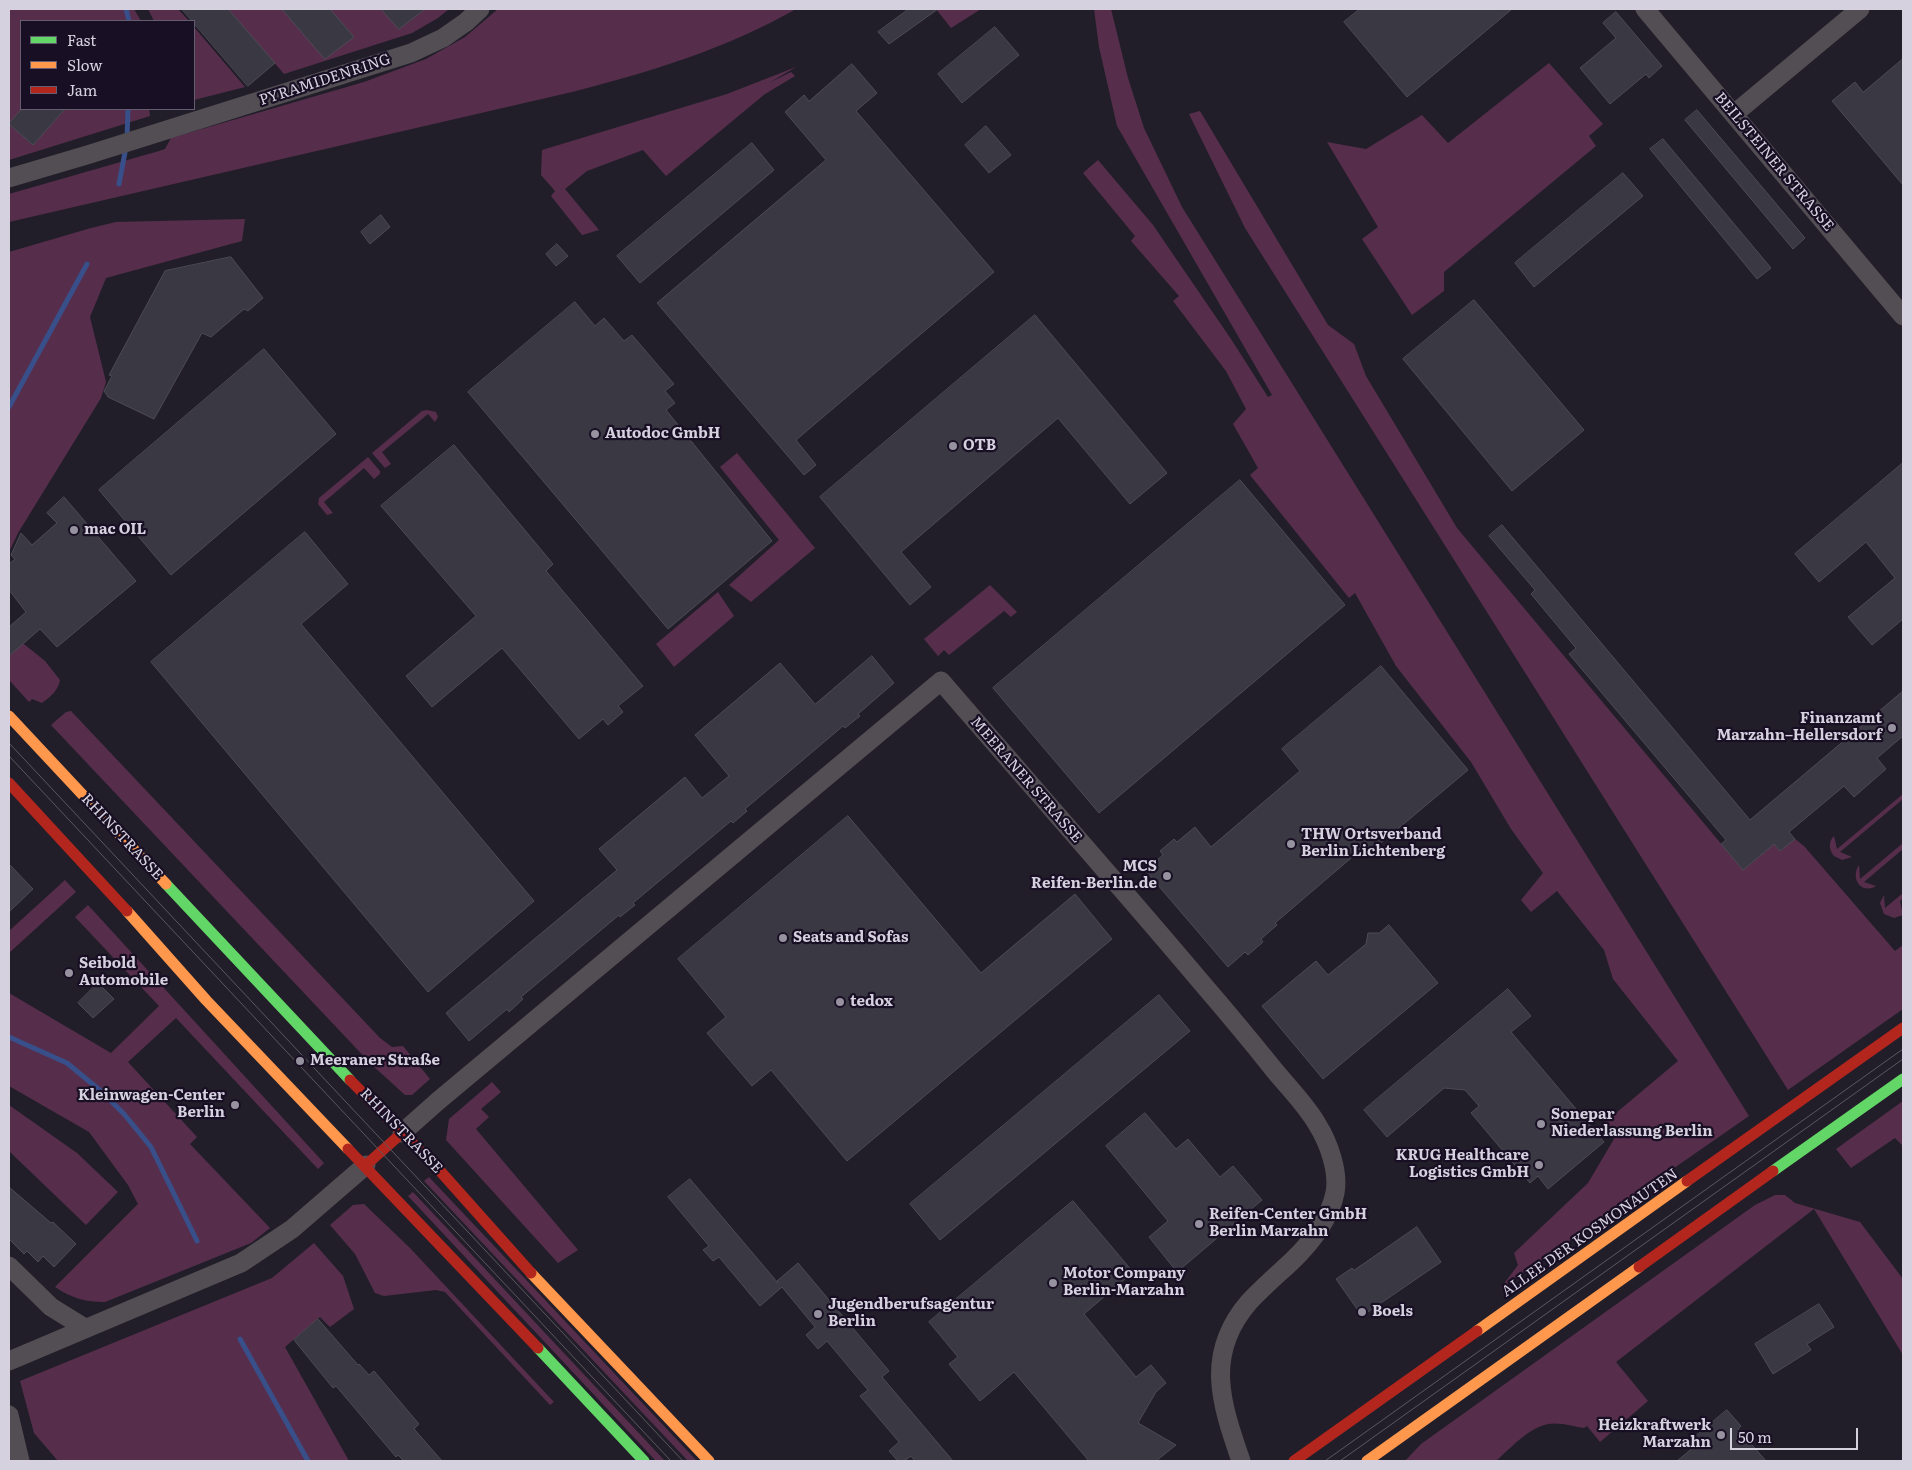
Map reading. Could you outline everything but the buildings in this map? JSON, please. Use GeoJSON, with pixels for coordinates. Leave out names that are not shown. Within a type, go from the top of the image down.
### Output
{"type":"FeatureCollection","features":[{"type":"Feature","properties":{"kind":"main road","name":"RHINSTRASSE"},"geometry":{"type":"LineString","coordinates":[[9,716],[441,1172],[543,1286],[709,1461]]}},
{"type":"Feature","properties":{"kind":"main road"},"geometry":{"type":"LineString","coordinates":[[9,783],[206,1000],[366,1166],[644,1461]]}},
{"type":"Feature","properties":{"kind":"main road","name":"ALLEE DER KOSMONAUTEN"},"geometry":{"type":"LineString","coordinates":[[1294,1461],[1903,1028]]}},
{"type":"Feature","properties":{"kind":"main road"},"geometry":{"type":"LineString","coordinates":[[1367,1461],[1903,1079]]}},
{"type":"Feature","properties":{"kind":"main road"},"geometry":{"type":"LineString","coordinates":[[366,1166],[402,1133]]}},
{"type":"Feature","properties":{"kind":"street","name":"PYRAMIDENRING"},"geometry":{"type":"LineString","coordinates":[[9,178],[161,132],[411,52],[444,38],[480,9]]}},
{"type":"Feature","properties":{"kind":"street","name":"BEILSTEINER STRASSE"},"geometry":{"type":"LineString","coordinates":[[1645,9],[1903,316]]}},
{"type":"Feature","properties":{"kind":"street"},"geometry":{"type":"LineString","coordinates":[[1734,114],[1860,9]]}},
{"type":"Feature","properties":{"kind":"street","name":"MEERANER STRASSE"},"geometry":{"type":"LineString","coordinates":[[402,1133],[941,681],[1182,959],[1263,1056],[1316,1122],[1329,1151],[1335,1173],[1335,1192],[1319,1230],[1306,1248],[1249,1302],[1224,1342],[1219,1366],[1221,1391],[1230,1428],[1241,1461]]}},
{"type":"Feature","properties":{"kind":"street"},"geometry":{"type":"LineString","coordinates":[[9,1361],[85,1328],[148,1304],[241,1263],[292,1229],[366,1166]]}},
{"type":"Feature","properties":{"kind":"street"},"geometry":{"type":"LineString","coordinates":[[9,1266],[51,1307],[85,1328]]}},
{"type":"Feature","properties":{"kind":"street"},"geometry":{"type":"LineString","coordinates":[[9,1415],[20,1461]]}},
{"type":"Feature","properties":{"kind":"shaded area"},"geometry":{"type":"Polygon","coordinates":[[[9,9],[134,9],[140,20],[20,20],[21,110],[9,124],[9,9]]]}},
{"type":"Feature","properties":{"kind":"shaded area"},"geometry":{"type":"Polygon","coordinates":[[[148,9],[178,9],[188,20],[154,20],[148,9]]]}},
{"type":"Feature","properties":{"kind":"shaded area"},"geometry":{"type":"Polygon","coordinates":[[[228,9],[449,9],[438,18],[412,33],[284,74],[228,9]]]}},
{"type":"Feature","properties":{"kind":"shaded area"},"geometry":{"type":"Polygon","coordinates":[[[498,9],[796,9],[715,48],[659,67],[572,92],[9,222],[9,194],[159,151],[165,149],[171,138],[364,82],[426,59],[465,37],[498,9]]]}},
{"type":"Feature","properties":{"kind":"shaded area"},"geometry":{"type":"Polygon","coordinates":[[[936,9],[981,9],[951,28],[936,9]]]}},
{"type":"Feature","properties":{"kind":"shaded area"},"geometry":{"type":"Polygon","coordinates":[[[1094,9],[1111,9],[1128,78],[1144,128],[1182,207],[1749,1116],[1500,1289],[1518,1265],[1514,1253],[1588,1183],[1614,1139],[1604,1123],[1678,1061],[1613,979],[1604,950],[1557,891],[1531,912],[1521,900],[1543,873],[1511,829],[1471,762],[1396,666],[1355,593],[1349,598],[1250,475],[1258,468],[1233,424],[1246,409],[1226,371],[1173,301],[1179,296],[1131,241],[1135,236],[1083,173],[1098,160],[1153,225],[1268,397],[1272,395],[1117,126],[1099,47],[1094,9]]]}},
{"type":"Feature","properties":{"kind":"shaded area"},"geometry":{"type":"Polygon","coordinates":[[[195,28],[245,87],[195,100],[195,28]]]}},
{"type":"Feature","properties":{"kind":"shaded area"},"geometry":{"type":"Polygon","coordinates":[[[1549,63],[1603,124],[1589,136],[1596,146],[1444,272],[1444,291],[1412,315],[1362,239],[1378,227],[1327,142],[1366,149],[1422,115],[1448,143],[1549,63]]]}},
{"type":"Feature","properties":{"kind":"shaded area"},"geometry":{"type":"Polygon","coordinates":[[[796,67],[769,83],[791,72],[795,76],[765,94],[666,176],[643,150],[587,171],[565,189],[599,230],[582,235],[551,196],[555,191],[541,175],[542,150],[727,94],[796,67]]]}},
{"type":"Feature","properties":{"kind":"shaded area"},"geometry":{"type":"Polygon","coordinates":[[[64,110],[149,110],[150,116],[9,160],[9,124],[33,145],[64,110]]]}},
{"type":"Feature","properties":{"kind":"shaded area"},"geometry":{"type":"Polygon","coordinates":[[[1200,111],[1328,325],[1354,344],[1366,376],[1457,528],[1743,870],[1774,844],[1780,851],[1795,839],[1804,846],[1895,951],[1903,945],[1903,1009],[1788,1090],[1245,228],[1189,114],[1200,111]]]}},
{"type":"Feature","properties":{"kind":"shaded area"},"geometry":{"type":"Polygon","coordinates":[[[245,219],[242,241],[106,278],[90,317],[106,382],[101,398],[18,533],[9,552],[9,252],[116,222],[245,219]]]}},
{"type":"Feature","properties":{"kind":"shaded area"},"geometry":{"type":"Polygon","coordinates":[[[422,411],[436,412],[438,417],[435,422],[428,414],[382,452],[391,464],[385,468],[372,453],[422,411]]]}},
{"type":"Feature","properties":{"kind":"shaded area"},"geometry":{"type":"Polygon","coordinates":[[[737,453],[815,548],[751,602],[729,585],[779,540],[720,467],[737,453]]]}},
{"type":"Feature","properties":{"kind":"shaded area"},"geometry":{"type":"Polygon","coordinates":[[[368,457],[380,471],[380,474],[374,479],[364,468],[324,502],[333,513],[327,515],[318,504],[319,498],[368,457]]]}},
{"type":"Feature","properties":{"kind":"shaded area"},"geometry":{"type":"Polygon","coordinates":[[[990,585],[1017,612],[1011,617],[1004,611],[949,655],[944,650],[938,656],[924,639],[990,585]]]}},
{"type":"Feature","properties":{"kind":"shaded area"},"geometry":{"type":"Polygon","coordinates":[[[718,592],[734,616],[674,667],[656,644],[718,592]]]}},
{"type":"Feature","properties":{"kind":"shaded area"},"geometry":{"type":"Polygon","coordinates":[[[9,632],[45,661],[60,680],[56,691],[42,703],[32,699],[29,702],[9,680],[9,632]]]}},
{"type":"Feature","properties":{"kind":"shaded area"},"geometry":{"type":"Polygon","coordinates":[[[71,711],[380,1038],[392,1047],[403,1046],[430,1079],[412,1095],[405,1095],[372,1065],[51,725],[66,712],[71,711]]]}},
{"type":"Feature","properties":{"kind":"shaded area"},"geometry":{"type":"Polygon","coordinates":[[[1903,794],[1903,799],[1840,852],[1852,857],[1842,860],[1834,856],[1830,846],[1834,836],[1837,849],[1903,794]]]}},
{"type":"Feature","properties":{"kind":"shaded area"},"geometry":{"type":"Polygon","coordinates":[[[1903,843],[1903,849],[1864,882],[1876,886],[1866,888],[1859,884],[1856,880],[1856,875],[1859,865],[1860,879],[1903,843]]]}},
{"type":"Feature","properties":{"kind":"shaded area"},"geometry":{"type":"Polygon","coordinates":[[[65,880],[76,892],[9,953],[9,931],[65,880]]]}},
{"type":"Feature","properties":{"kind":"shaded area"},"geometry":{"type":"Polygon","coordinates":[[[1903,893],[1903,899],[1900,901],[1903,915],[1894,918],[1884,914],[1880,903],[1884,895],[1885,908],[1903,893]]]}},
{"type":"Feature","properties":{"kind":"shaded area"},"geometry":{"type":"Polygon","coordinates":[[[88,905],[324,1163],[318,1169],[176,1018],[128,1062],[197,1137],[190,1144],[270,1228],[251,1243],[105,1302],[79,1299],[55,1287],[138,1204],[128,1185],[89,1132],[9,1086],[9,993],[111,1053],[159,1006],[75,917],[88,905]]]}},
{"type":"Feature","properties":{"kind":"shaded area"},"geometry":{"type":"Polygon","coordinates":[[[492,1082],[501,1092],[481,1109],[489,1117],[476,1129],[578,1250],[558,1263],[446,1140],[449,1119],[492,1082]]]}},
{"type":"Feature","properties":{"kind":"shaded area"},"geometry":{"type":"Polygon","coordinates":[[[1903,1101],[1903,1146],[1895,1138],[1851,1168],[1836,1149],[1903,1101]]]}},
{"type":"Feature","properties":{"kind":"shaded area"},"geometry":{"type":"Polygon","coordinates":[[[9,1105],[77,1153],[118,1192],[86,1225],[9,1151],[9,1105]]]}},
{"type":"Feature","properties":{"kind":"shaded area"},"geometry":{"type":"Polygon","coordinates":[[[429,1177],[697,1461],[688,1461],[424,1181],[429,1177]]]}},
{"type":"Feature","properties":{"kind":"shaded area"},"geometry":{"type":"Polygon","coordinates":[[[413,1192],[665,1461],[656,1461],[408,1196],[413,1192]]]}},
{"type":"Feature","properties":{"kind":"shaded area"},"geometry":{"type":"Polygon","coordinates":[[[1775,1195],[1785,1195],[1795,1203],[1860,1222],[1903,1279],[1903,1355],[1814,1209],[1616,1362],[1648,1401],[1600,1442],[1587,1426],[1584,1428],[1566,1424],[1548,1424],[1527,1434],[1496,1461],[1405,1461],[1421,1444],[1755,1205],[1775,1195]]]}},
{"type":"Feature","properties":{"kind":"shaded area"},"geometry":{"type":"Polygon","coordinates":[[[364,1204],[410,1248],[554,1402],[550,1405],[445,1292],[436,1290],[384,1296],[375,1293],[355,1254],[330,1225],[353,1205],[364,1204]]]}},
{"type":"Feature","properties":{"kind":"shaded area"},"geometry":{"type":"Polygon","coordinates":[[[314,1243],[343,1276],[354,1309],[330,1327],[320,1317],[285,1347],[349,1461],[58,1461],[34,1433],[20,1381],[272,1278],[314,1243]]]}},
{"type":"Feature","properties":{"kind":"waterway"},"geometry":{"type":"LineString","coordinates":[[126,9],[129,20]]}},
{"type":"Feature","properties":{"kind":"waterway"},"geometry":{"type":"LineString","coordinates":[[127,138],[128,110]]}},
{"type":"Feature","properties":{"kind":"waterway"},"geometry":{"type":"LineString","coordinates":[[119,184],[126,147]]}},
{"type":"Feature","properties":{"kind":"waterway"},"geometry":{"type":"LineString","coordinates":[[9,407],[87,264]]}},
{"type":"Feature","properties":{"kind":"waterway"},"geometry":{"type":"LineString","coordinates":[[9,1037],[67,1063],[102,1092],[124,1114],[151,1147],[197,1241]]}},
{"type":"Feature","properties":{"kind":"waterway"},"geometry":{"type":"LineString","coordinates":[[240,1339],[308,1461]]}},
{"type":"Feature","properties":{"kind":"tram line"},"geometry":{"type":"LineString","coordinates":[[9,743],[683,1461]]}},
{"type":"Feature","properties":{"kind":"tram line"},"geometry":{"type":"LineString","coordinates":[[9,756],[671,1461]]}},
{"type":"Feature","properties":{"kind":"tram line"},"geometry":{"type":"LineString","coordinates":[[1325,1461],[1903,1049]]}},
{"type":"Feature","properties":{"kind":"tram line"},"geometry":{"type":"LineString","coordinates":[[1340,1461],[1903,1059]]}},
{"type":"Feature","properties":{"kind":"traffic: fast"},"geometry":{"type":"LineString","coordinates":[[166,884],[350,1080]]}},
{"type":"Feature","properties":{"kind":"traffic: fast"},"geometry":{"type":"LineString","coordinates":[[1773,1171],[1903,1079]]}},
{"type":"Feature","properties":{"kind":"traffic: fast"},"geometry":{"type":"LineString","coordinates":[[538,1348],[644,1461]]}},
{"type":"Feature","properties":{"kind":"traffic: slow"},"geometry":{"type":"LineString","coordinates":[[9,716],[166,884]]}},
{"type":"Feature","properties":{"kind":"traffic: slow"},"geometry":{"type":"LineString","coordinates":[[127,911],[206,1000],[348,1149]]}},
{"type":"Feature","properties":{"kind":"traffic: slow"},"geometry":{"type":"LineString","coordinates":[[1477,1331],[1687,1181]]}},
{"type":"Feature","properties":{"kind":"traffic: slow"},"geometry":{"type":"LineString","coordinates":[[1367,1461],[1639,1267]]}},
{"type":"Feature","properties":{"kind":"traffic: slow"},"geometry":{"type":"LineString","coordinates":[[531,1273],[709,1461]]}},
{"type":"Feature","properties":{"kind":"traffic: jam"},"geometry":{"type":"LineString","coordinates":[[9,783],[127,911]]}},
{"type":"Feature","properties":{"kind":"traffic: jam"},"geometry":{"type":"LineString","coordinates":[[1687,1181],[1903,1028]]}},
{"type":"Feature","properties":{"kind":"traffic: jam"},"geometry":{"type":"LineString","coordinates":[[350,1080],[441,1172],[531,1273]]}},
{"type":"Feature","properties":{"kind":"traffic: jam"},"geometry":{"type":"LineString","coordinates":[[366,1165],[402,1133]]}},
{"type":"Feature","properties":{"kind":"traffic: jam"},"geometry":{"type":"LineString","coordinates":[[348,1149],[538,1348]]}},
{"type":"Feature","properties":{"kind":"traffic: jam"},"geometry":{"type":"LineString","coordinates":[[1639,1267],[1773,1171]]}},
{"type":"Feature","properties":{"kind":"traffic: jam"},"geometry":{"type":"LineString","coordinates":[[1294,1461],[1477,1331]]}},
{"type":"Feature","properties":{"kind":"place","name":"Autodoc GmbH"},"geometry":{"type":"Point","coordinates":[595,434]}},
{"type":"Feature","properties":{"kind":"place","name":"OTB"},"geometry":{"type":"Point","coordinates":[953,446]}},
{"type":"Feature","properties":{"kind":"place","name":"mac OIL"},"geometry":{"type":"Point","coordinates":[74,530]}},
{"type":"Feature","properties":{"kind":"place","name":"Finanzamt Marzahn–Hellersdorf"},"geometry":{"type":"Point","coordinates":[1892,728]}},
{"type":"Feature","properties":{"kind":"place","name":"THW Ortsverband Berlin Lichtenberg"},"geometry":{"type":"Point","coordinates":[1291,844]}},
{"type":"Feature","properties":{"kind":"place","name":"MCS Reifen-Berlin.de"},"geometry":{"type":"Point","coordinates":[1167,876]}},
{"type":"Feature","properties":{"kind":"place","name":"Seats and Sofas"},"geometry":{"type":"Point","coordinates":[783,938]}},
{"type":"Feature","properties":{"kind":"place","name":"Seibold Automobile"},"geometry":{"type":"Point","coordinates":[69,973]}},
{"type":"Feature","properties":{"kind":"place","name":"tedox"},"geometry":{"type":"Point","coordinates":[840,1002]}},
{"type":"Feature","properties":{"kind":"place","name":"Meeraner Straße"},"geometry":{"type":"Point","coordinates":[300,1061]}},
{"type":"Feature","properties":{"kind":"place","name":"Kleinwagen-Center Berlin"},"geometry":{"type":"Point","coordinates":[235,1105]}},
{"type":"Feature","properties":{"kind":"place","name":"Sonepar Niederlassung Berlin"},"geometry":{"type":"Point","coordinates":[1541,1124]}},
{"type":"Feature","properties":{"kind":"place","name":"KRUG Healthcare Logistics GmbH"},"geometry":{"type":"Point","coordinates":[1539,1165]}},
{"type":"Feature","properties":{"kind":"place","name":"Reifen-Center GmbH Berlin Marzahn"},"geometry":{"type":"Point","coordinates":[1199,1224]}},
{"type":"Feature","properties":{"kind":"place","name":"Motor Company Berlin-Marzahn"},"geometry":{"type":"Point","coordinates":[1053,1283]}},
{"type":"Feature","properties":{"kind":"place","name":"Boels"},"geometry":{"type":"Point","coordinates":[1362,1312]}},
{"type":"Feature","properties":{"kind":"place","name":"Jugendberufsagentur Berlin"},"geometry":{"type":"Point","coordinates":[818,1314]}},
{"type":"Feature","properties":{"kind":"place","name":"Heizkraftwerk Marzahn"},"geometry":{"type":"Point","coordinates":[1721,1435]}}]}
